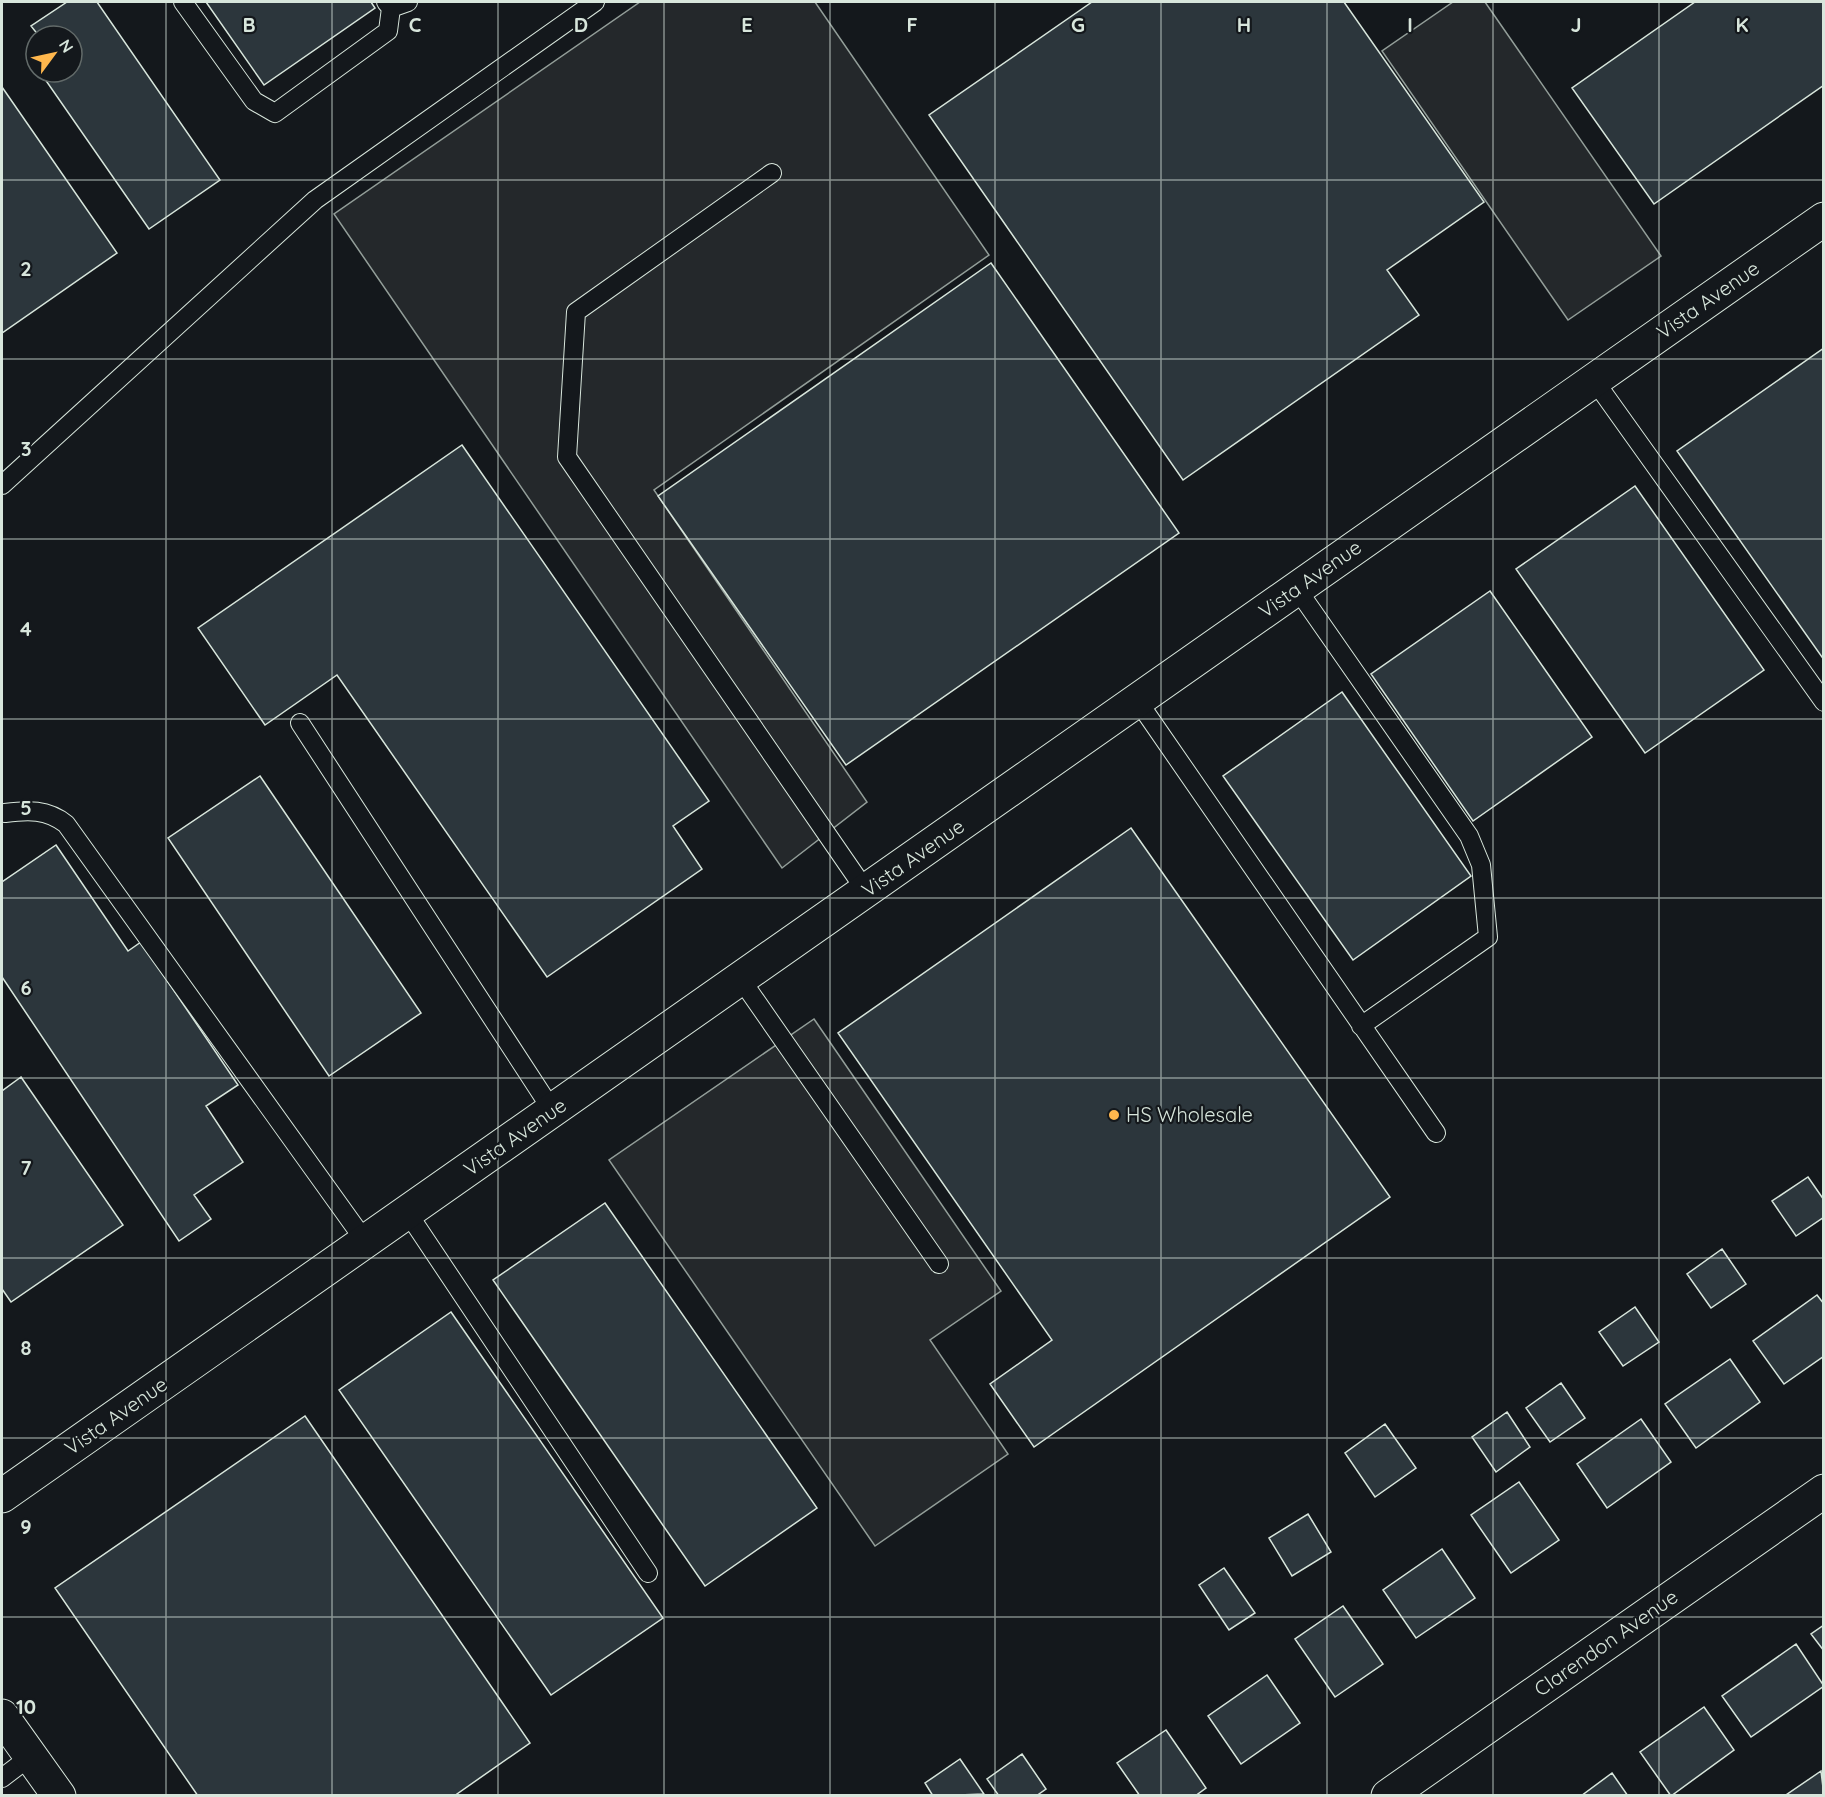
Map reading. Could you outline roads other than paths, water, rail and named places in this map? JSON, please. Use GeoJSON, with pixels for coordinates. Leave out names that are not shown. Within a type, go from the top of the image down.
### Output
{"type":"FeatureCollection","features":[{"type":"Feature","properties":{"kind":"street","name":"Vista Avenue"},"geometry":{"type":"LineString","coordinates":[[2,1496],[1824,219]]}},
{"type":"Feature","properties":{"kind":"street","name":"Clarendon Avenue"},"geometry":{"type":"LineString","coordinates":[[1388,1796],[1824,1491]]}},
{"type":"Feature","properties":{"kind":"street"},"geometry":{"type":"LineString","coordinates":[[2,1716],[58,1796]]}},
{"type":"Feature","properties":{"kind":"lane"},"geometry":{"type":"LineString","coordinates":[[183,2],[254,101],[275,113],[388,31],[395,4]]}},
{"type":"Feature","properties":{"kind":"lane"},"geometry":{"type":"LineString","coordinates":[[2,485],[315,200],[595,2]]}},
{"type":"Feature","properties":{"kind":"lane"},"geometry":{"type":"LineString","coordinates":[[772,173],[576,312],[567,457],[866,891]]}},
{"type":"Feature","properties":{"kind":"lane"},"geometry":{"type":"LineString","coordinates":[[1594,380],[1824,702]]}},
{"type":"Feature","properties":{"kind":"lane"},"geometry":{"type":"LineString","coordinates":[[1297,589],[1469,836],[1481,865],[1488,937],[1361,1026]]}},
{"type":"Feature","properties":{"kind":"lane"},"geometry":{"type":"LineString","coordinates":[[1137,700],[1436,1133]]}},
{"type":"Feature","properties":{"kind":"lane"},"geometry":{"type":"LineString","coordinates":[[300,723],[552,1110]]}},
{"type":"Feature","properties":{"kind":"lane"},"geometry":{"type":"LineString","coordinates":[[5,813],[43,812],[56,816],[66,824],[365,1241]]}},
{"type":"Feature","properties":{"kind":"lane"},"geometry":{"type":"LineString","coordinates":[[740,978],[939,1264]]}},
{"type":"Feature","properties":{"kind":"lane"},"geometry":{"type":"LineString","coordinates":[[407,1212],[648,1573]]}},
{"type":"Feature","properties":{"kind":"lane"},"geometry":{"type":"LineString","coordinates":[[2,1778],[31,1755]]}},
{"type":"Feature","properties":{"kind":"place","name":"HS Wholesale"},"geometry":{"type":"Point","coordinates":[1114,1115]}}]}
